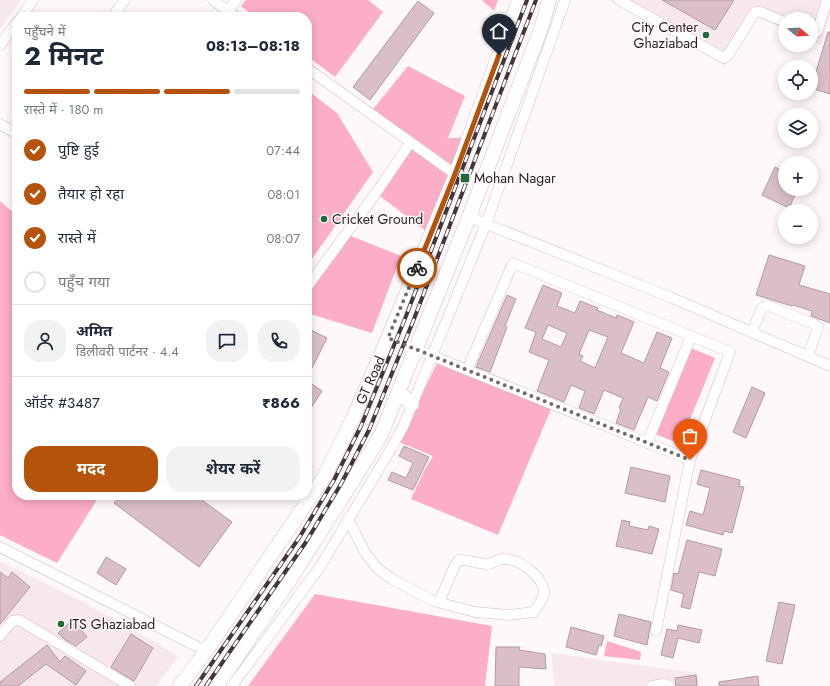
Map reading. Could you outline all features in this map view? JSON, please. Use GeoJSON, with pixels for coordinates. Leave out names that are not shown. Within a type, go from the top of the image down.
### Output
{"type":"FeatureCollection","features":[{"type":"Feature","properties":{"kind":"highway","name":"GT Road"},"geometry":{"type":"LineString","coordinates":[[312,495],[324,477],[350,425],[388,338],[455,174],[519,0]]}},
{"type":"Feature","properties":{"kind":"highway"},"geometry":{"type":"LineString","coordinates":[[217,686],[289,581],[348,490],[381,435],[469,217],[542,26],[549,0]]}},
{"type":"Feature","properties":{"kind":"highway"},"geometry":{"type":"LineString","coordinates":[[399,392],[412,404]]}},
{"type":"Feature","properties":{"kind":"highway","name":"GT Road"},"geometry":{"type":"LineString","coordinates":[[180,686],[206,651],[308,500]]}},
{"type":"Feature","properties":{"kind":"street"},"geometry":{"type":"LineString","coordinates":[[25,12],[33,0]]}},
{"type":"Feature","properties":{"kind":"street"},"geometry":{"type":"LineString","coordinates":[[116,12],[125,0]]}},
{"type":"Feature","properties":{"kind":"street"},"geometry":{"type":"LineString","coordinates":[[213,0],[228,11],[236,0]]}},
{"type":"Feature","properties":{"kind":"street"},"geometry":{"type":"LineString","coordinates":[[232,686],[320,567],[403,427],[486,224],[565,0]]}},
{"type":"Feature","properties":{"kind":"street"},"geometry":{"type":"LineString","coordinates":[[619,0],[724,58],[728,55],[755,12],[761,12],[778,19]]}},
{"type":"Feature","properties":{"kind":"street"},"geometry":{"type":"LineString","coordinates":[[818,29],[827,0]]}},
{"type":"Feature","properties":{"kind":"street"},"geometry":{"type":"LineString","coordinates":[[0,45],[12,29]]}},
{"type":"Feature","properties":{"kind":"street"},"geometry":{"type":"LineString","coordinates":[[312,72],[455,174]]}},
{"type":"Feature","properties":{"kind":"street"},"geometry":{"type":"LineString","coordinates":[[520,82],[534,87]]}},
{"type":"Feature","properties":{"kind":"street"},"geometry":{"type":"LineString","coordinates":[[0,124],[12,131]]}},
{"type":"Feature","properties":{"kind":"street"},"geometry":{"type":"LineString","coordinates":[[312,280],[371,200],[410,143]]}},
{"type":"Feature","properties":{"kind":"street"},"geometry":{"type":"LineString","coordinates":[[469,217],[670,297],[830,366]]}},
{"type":"Feature","properties":{"kind":"street"},"geometry":{"type":"LineString","coordinates":[[467,370],[513,263],[730,352],[690,460],[656,630]]}},
{"type":"Feature","properties":{"kind":"street"},"geometry":{"type":"LineString","coordinates":[[752,332],[762,308],[772,306],[818,327],[808,356]]}},
{"type":"Feature","properties":{"kind":"street"},"geometry":{"type":"LineString","coordinates":[[646,443],[691,337]]}},
{"type":"Feature","properties":{"kind":"street"},"geometry":{"type":"LineString","coordinates":[[388,338],[690,460]]}},
{"type":"Feature","properties":{"kind":"street"},"geometry":{"type":"LineString","coordinates":[[348,520],[366,554],[378,569],[392,579],[433,601],[475,612],[509,615],[534,612],[540,603],[544,591],[538,578],[530,570],[513,560],[503,558],[488,564],[478,563],[467,559],[459,560],[455,565],[439,602]]}},
{"type":"Feature","properties":{"kind":"street"},"geometry":{"type":"LineString","coordinates":[[0,547],[206,651]]}},
{"type":"Feature","properties":{"kind":"street"},"geometry":{"type":"LineString","coordinates":[[0,636],[12,621],[19,620],[130,686]]}},
{"type":"Feature","properties":{"kind":"street"},"geometry":{"type":"LineString","coordinates":[[652,686],[664,684],[669,686]]}},
{"type":"Feature","properties":{"kind":"shaded area"},"geometry":{"type":"Polygon","coordinates":[[[0,0],[21,0],[12,12],[0,29],[0,0]]]}},
{"type":"Feature","properties":{"kind":"shaded area"},"geometry":{"type":"Polygon","coordinates":[[[246,0],[368,0],[383,12],[335,77],[312,60],[312,12],[249,12],[241,6],[246,0]]]}},
{"type":"Feature","properties":{"kind":"shaded area"},"geometry":{"type":"Polygon","coordinates":[[[482,0],[498,0],[494,11],[482,0]]]}},
{"type":"Feature","properties":{"kind":"shaded area","name":"City Center Ghaziabad"},"geometry":{"type":"Polygon","coordinates":[[[608,0],[830,0],[830,14],[821,45],[818,44],[818,12],[778,12],[778,26],[753,15],[725,66],[608,0]]]}},
{"type":"Feature","properties":{"kind":"shaded area"},"geometry":{"type":"Polygon","coordinates":[[[408,66],[465,96],[448,138],[436,139],[469,137],[431,235],[376,193],[413,142],[370,113],[408,66]]]}},
{"type":"Feature","properties":{"kind":"shaded area","name":"Cricket Ground"},"geometry":{"type":"Polygon","coordinates":[[[312,94],[337,113],[373,172],[312,259],[312,94]]]}},
{"type":"Feature","properties":{"kind":"shaded area"},"geometry":{"type":"Polygon","coordinates":[[[0,201],[12,212],[12,500],[97,500],[57,563],[0,535],[0,201]]]}},
{"type":"Feature","properties":{"kind":"shaded area"},"geometry":{"type":"Polygon","coordinates":[[[346,234],[401,256],[372,333],[312,315],[312,282],[346,234]]]}},
{"type":"Feature","properties":{"kind":"shaded area"},"geometry":{"type":"Polygon","coordinates":[[[691,348],[715,358],[680,444],[655,434],[691,348]]]}},
{"type":"Feature","properties":{"kind":"shaded area"},"geometry":{"type":"Polygon","coordinates":[[[437,363],[551,409],[498,535],[411,499],[425,469],[433,456],[399,442],[437,363]]]}},
{"type":"Feature","properties":{"kind":"shaded area","name":"ITS Ghaziabad"},"geometry":{"type":"Polygon","coordinates":[[[0,561],[85,603],[159,644],[178,657],[156,686],[0,686],[0,561]]]}},
{"type":"Feature","properties":{"kind":"shaded area"},"geometry":{"type":"Polygon","coordinates":[[[315,594],[492,626],[485,686],[248,686],[315,594]]]}},
{"type":"Feature","properties":{"kind":"shaded area"},"geometry":{"type":"Polygon","coordinates":[[[607,641],[641,652],[640,660],[604,656],[607,641]]]}},
{"type":"Feature","properties":{"kind":"shaded area"},"geometry":{"type":"Polygon","coordinates":[[[551,653],[697,673],[699,686],[555,686],[551,653]]]}},
{"type":"Feature","properties":{"kind":"building"},"geometry":{"type":"Polygon","coordinates":[[[662,0],[734,0],[715,30],[662,0]]]}},
{"type":"Feature","properties":{"kind":"building"},"geometry":{"type":"Polygon","coordinates":[[[418,1],[434,13],[370,100],[353,87],[418,1]]]}},
{"type":"Feature","properties":{"kind":"building"},"geometry":{"type":"Polygon","coordinates":[[[828,32],[830,32],[830,94],[818,90],[818,65],[828,32]]]}},
{"type":"Feature","properties":{"kind":"building"},"geometry":{"type":"Polygon","coordinates":[[[775,167],[778,168],[778,196],[795,196],[791,204],[781,204],[762,195],[775,167]]]}},
{"type":"Feature","properties":{"kind":"building"},"geometry":{"type":"Polygon","coordinates":[[[769,255],[805,266],[799,285],[830,294],[830,323],[811,316],[812,311],[756,295],[769,255]]]}},
{"type":"Feature","properties":{"kind":"building"},"geometry":{"type":"Polygon","coordinates":[[[543,285],[562,293],[557,306],[575,313],[580,301],[598,308],[597,310],[616,318],[617,315],[634,322],[621,353],[644,363],[657,332],[672,338],[660,368],[669,372],[657,401],[648,397],[634,430],[616,423],[623,398],[604,390],[594,414],[579,408],[585,391],[571,385],[564,402],[537,391],[549,360],[529,352],[536,332],[525,328],[543,285]],[[548,325],[542,339],[561,347],[567,333],[548,325]],[[589,330],[579,354],[583,356],[580,361],[595,368],[608,337],[589,330]]]}},
{"type":"Feature","properties":{"kind":"building"},"geometry":{"type":"Polygon","coordinates":[[[507,295],[516,299],[505,326],[507,327],[490,372],[476,367],[507,295]]]}},
{"type":"Feature","properties":{"kind":"building"},"geometry":{"type":"Polygon","coordinates":[[[312,330],[327,338],[312,368],[312,330]]]}},
{"type":"Feature","properties":{"kind":"building"},"geometry":{"type":"Polygon","coordinates":[[[312,384],[322,391],[312,406],[312,384]]]}},
{"type":"Feature","properties":{"kind":"building"},"geometry":{"type":"Polygon","coordinates":[[[752,387],[765,393],[746,438],[733,432],[752,387]]]}},
{"type":"Feature","properties":{"kind":"building"},"geometry":{"type":"Polygon","coordinates":[[[404,446],[429,457],[413,490],[388,480],[392,472],[406,478],[413,463],[399,456],[404,446]]]}},
{"type":"Feature","properties":{"kind":"building"},"geometry":{"type":"Polygon","coordinates":[[[631,467],[670,476],[665,502],[625,493],[631,467]]]}},
{"type":"Feature","properties":{"kind":"building"},"geometry":{"type":"Polygon","coordinates":[[[701,470],[740,480],[739,486],[744,487],[732,533],[724,531],[723,535],[686,525],[690,511],[703,515],[710,488],[697,484],[701,470]]]}},
{"type":"Feature","properties":{"kind":"building"},"geometry":{"type":"Polygon","coordinates":[[[116,500],[202,500],[232,522],[199,567],[114,503],[116,500]]]}},
{"type":"Feature","properties":{"kind":"building"},"geometry":{"type":"Polygon","coordinates":[[[622,520],[630,522],[629,526],[648,530],[649,526],[659,529],[652,554],[616,546],[622,520]]]}},
{"type":"Feature","properties":{"kind":"building"},"geometry":{"type":"Polygon","coordinates":[[[687,540],[722,549],[715,576],[699,572],[690,609],[681,607],[684,594],[671,590],[674,573],[678,574],[687,540]]]}},
{"type":"Feature","properties":{"kind":"building"},"geometry":{"type":"Polygon","coordinates":[[[106,557],[126,569],[116,585],[97,573],[106,557]]]}},
{"type":"Feature","properties":{"kind":"building"},"geometry":{"type":"Polygon","coordinates":[[[0,572],[8,578],[12,572],[30,587],[0,624],[0,572]]]}},
{"type":"Feature","properties":{"kind":"building"},"geometry":{"type":"Polygon","coordinates":[[[779,602],[795,605],[782,664],[766,661],[779,602]]]}},
{"type":"Feature","properties":{"kind":"building"},"geometry":{"type":"Polygon","coordinates":[[[619,614],[651,622],[647,645],[614,636],[619,614]]]}},
{"type":"Feature","properties":{"kind":"building"},"geometry":{"type":"Polygon","coordinates":[[[73,620],[87,637],[76,646],[64,639],[58,633],[73,620]]]}},
{"type":"Feature","properties":{"kind":"building"},"geometry":{"type":"Polygon","coordinates":[[[678,625],[702,630],[699,643],[678,638],[673,658],[661,655],[667,629],[677,631],[678,625]]]}},
{"type":"Feature","properties":{"kind":"building"},"geometry":{"type":"Polygon","coordinates":[[[571,627],[604,636],[596,655],[566,647],[571,627]]]}},
{"type":"Feature","properties":{"kind":"building"},"geometry":{"type":"Polygon","coordinates":[[[131,634],[153,648],[134,681],[111,667],[131,634]]]}},
{"type":"Feature","properties":{"kind":"building"},"geometry":{"type":"Polygon","coordinates":[[[47,645],[60,662],[65,656],[86,671],[76,685],[46,664],[18,686],[0,686],[0,682],[47,645]]]}},
{"type":"Feature","properties":{"kind":"building"},"geometry":{"type":"Polygon","coordinates":[[[496,647],[520,647],[519,650],[545,654],[546,669],[519,667],[519,686],[495,686],[496,647]]]}},
{"type":"Feature","properties":{"kind":"building"},"geometry":{"type":"Polygon","coordinates":[[[696,675],[697,686],[676,686],[675,678],[696,675]]]}},
{"type":"Feature","properties":{"kind":"building"},"geometry":{"type":"Polygon","coordinates":[[[758,676],[759,686],[719,686],[719,682],[758,676]]]}},
{"type":"Feature","properties":{"kind":"railway"},"geometry":{"type":"LineString","coordinates":[[196,686],[299,538],[334,480],[361,426],[406,316],[527,0]]}},
{"type":"Feature","properties":{"kind":"railway"},"geometry":{"type":"LineString","coordinates":[[206,686],[306,542],[341,484],[369,430],[414,319],[536,0]]}},
{"type":"Feature","properties":{"kind":"way so far"},"geometry":{"type":"LineString","coordinates":[[417,268],[388,338],[690,460]]}},
{"type":"Feature","properties":{"kind":"place","name":"City Center Ghaziabad"},"geometry":{"type":"Point","coordinates":[706,35]}},
{"type":"Feature","properties":{"kind":"place","name":"Mohan Nagar"},"geometry":{"type":"Point","coordinates":[465,178]}},
{"type":"Feature","properties":{"kind":"place","name":"Cricket Ground"},"geometry":{"type":"Point","coordinates":[324,219]}},
{"type":"Feature","properties":{"kind":"place","name":"ITS Ghaziabad"},"geometry":{"type":"Point","coordinates":[61,624]}},
{"type":"Feature","properties":{"kind":"route"},"geometry":{"type":"LineString","coordinates":[[417,268],[455,174],[499,55]]}}]}
